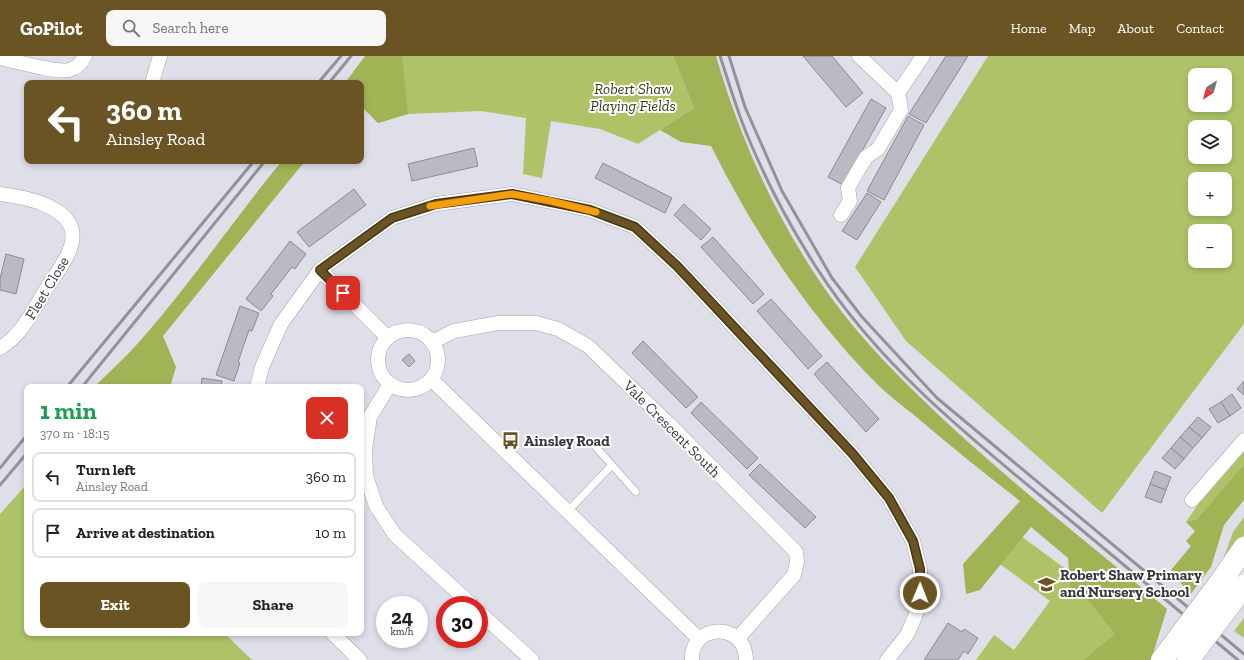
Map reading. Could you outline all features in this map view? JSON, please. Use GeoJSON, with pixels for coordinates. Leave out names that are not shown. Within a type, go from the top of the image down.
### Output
{"type":"FeatureCollection","features":[{"type":"Feature","properties":{"kind":"highway"},"geometry":{"type":"LineString","coordinates":[[1162,660],[1244,548]]}},
{"type":"Feature","properties":{"kind":"highway"},"geometry":{"type":"LineString","coordinates":[[1188,660],[1244,586]]}},
{"type":"Feature","properties":{"kind":"street"},"geometry":{"type":"LineString","coordinates":[[0,58],[54,69],[69,70],[81,63],[86,56]]}},
{"type":"Feature","properties":{"kind":"street"},"geometry":{"type":"LineString","coordinates":[[153,80],[160,56]]}},
{"type":"Feature","properties":{"kind":"street"},"geometry":{"type":"LineString","coordinates":[[842,215],[850,201],[848,188],[866,157],[878,149],[901,110],[898,93],[859,56]]}},
{"type":"Feature","properties":{"kind":"street"},"geometry":{"type":"LineString","coordinates":[[898,93],[922,56]]}},
{"type":"Feature","properties":{"kind":"street","name":"Fleet Close"},"geometry":{"type":"LineString","coordinates":[[0,194],[15,196],[55,208],[67,219],[72,232],[72,239],[61,268],[32,316],[8,343],[0,348]]}},
{"type":"Feature","properties":{"kind":"street"},"geometry":{"type":"LineString","coordinates":[[258,384],[262,366],[281,324],[320,270],[392,218],[436,204],[512,194],[590,210],[635,227],[683,272],[852,453],[889,498],[913,541],[920,569],[920,593],[916,614],[907,635],[887,660]]}},
{"type":"Feature","properties":{"kind":"street"},"geometry":{"type":"LineString","coordinates":[[320,270],[388,338]]}},
{"type":"Feature","properties":{"kind":"street","name":"Vale Crescent South"},"geometry":{"type":"LineString","coordinates":[[432,342],[454,331],[498,323],[536,323],[558,329],[588,346],[669,424],[796,552],[797,562],[794,575],[738,638]]}},
{"type":"Feature","properties":{"kind":"street"},"geometry":{"type":"LineString","coordinates":[[409,330],[419,332],[432,342],[436,351],[438,362],[431,379],[423,386],[414,389],[404,390],[390,384],[383,377],[379,368],[378,357],[380,347],[388,338],[397,332],[409,330]]}},
{"type":"Feature","properties":{"kind":"street"},"geometry":{"type":"LineString","coordinates":[[431,379],[699,639]]}},
{"type":"Feature","properties":{"kind":"street"},"geometry":{"type":"LineString","coordinates":[[390,384],[370,417],[365,449],[366,476],[376,506],[395,535],[462,596]]}},
{"type":"Feature","properties":{"kind":"street"},"geometry":{"type":"LineString","coordinates":[[1192,500],[1244,440]]}},
{"type":"Feature","properties":{"kind":"street"},"geometry":{"type":"LineString","coordinates":[[488,620],[532,660]]}},
{"type":"Feature","properties":{"kind":"street"},"geometry":{"type":"LineString","coordinates":[[692,660],[694,648],[699,639],[708,633],[718,631],[729,632],[738,638],[743,645],[746,660]]}},
{"type":"Feature","properties":{"kind":"street"},"geometry":{"type":"LineString","coordinates":[[335,636],[360,660]]}},
{"type":"Feature","properties":{"kind":"lane"},"geometry":{"type":"LineString","coordinates":[[594,444],[636,492]]}},
{"type":"Feature","properties":{"kind":"lane"},"geometry":{"type":"LineString","coordinates":[[568,511],[612,465]]}},
{"type":"Feature","properties":{"kind":"green space"},"geometry":{"type":"Polygon","coordinates":[[[365,56],[402,56],[408,114],[378,123],[364,109],[364,80],[347,80],[365,56]]]}},
{"type":"Feature","properties":{"kind":"green space","name":"Robert Shaw Playing Fields"},"geometry":{"type":"Polygon","coordinates":[[[391,56],[673,56],[694,108],[638,144],[600,129],[551,121],[542,178],[523,174],[526,118],[481,111],[408,114],[378,123],[364,109],[364,89],[391,56]]]}},
{"type":"Feature","properties":{"kind":"green space"},"geometry":{"type":"Polygon","coordinates":[[[673,56],[716,56],[737,120],[749,150],[778,211],[811,268],[830,296],[884,361],[944,420],[971,444],[1026,492],[1167,609],[1151,660],[1084,660],[1115,634],[1085,596],[1070,587],[1068,558],[1031,527],[980,590],[966,594],[963,564],[1020,501],[879,386],[853,359],[829,331],[785,273],[746,211],[711,146],[681,142],[660,130],[694,108],[673,56]]]}},
{"type":"Feature","properties":{"kind":"green space"},"geometry":{"type":"Polygon","coordinates":[[[988,56],[1244,56],[1244,324],[1102,513],[906,341],[855,267],[988,56]]]}},
{"type":"Feature","properties":{"kind":"green space"},"geometry":{"type":"Polygon","coordinates":[[[280,164],[303,164],[163,336],[176,367],[171,384],[97,384],[128,354],[158,320],[280,164]]]}},
{"type":"Feature","properties":{"kind":"green space"},"geometry":{"type":"Polygon","coordinates":[[[1244,452],[1244,464],[1197,519],[1186,522],[1197,506],[1244,452]]]}},
{"type":"Feature","properties":{"kind":"green space"},"geometry":{"type":"Polygon","coordinates":[[[1244,464],[1244,500],[1224,525],[1211,567],[1190,595],[1171,570],[1191,546],[1186,541],[1195,531],[1186,522],[1197,519],[1244,464]]]}},
{"type":"Feature","properties":{"kind":"green space"},"geometry":{"type":"Polygon","coordinates":[[[24,487],[24,636],[227,636],[252,660],[0,660],[0,514],[24,487]]]}},
{"type":"Feature","properties":{"kind":"green space"},"geometry":{"type":"Polygon","coordinates":[[[1244,517],[1244,535],[1219,571],[1233,532],[1244,517]]]}},
{"type":"Feature","properties":{"kind":"green space"},"geometry":{"type":"Polygon","coordinates":[[[1021,536],[1071,573],[1140,632],[1118,660],[976,660],[994,635],[1014,650],[1050,601],[1000,564],[1021,536]]]}},
{"type":"Feature","properties":{"kind":"green space"},"geometry":{"type":"Polygon","coordinates":[[[1244,618],[1244,638],[1234,631],[1244,618]]]}},
{"type":"Feature","properties":{"kind":"building"},"geometry":{"type":"Polygon","coordinates":[[[803,56],[832,56],[863,93],[846,107],[803,56]]]}},
{"type":"Feature","properties":{"kind":"building"},"geometry":{"type":"Polygon","coordinates":[[[946,56],[968,56],[926,123],[909,114],[946,56]]]}},
{"type":"Feature","properties":{"kind":"building"},"geometry":{"type":"Polygon","coordinates":[[[871,99],[886,108],[843,185],[828,177],[871,99]]]}},
{"type":"Feature","properties":{"kind":"building"},"geometry":{"type":"Polygon","coordinates":[[[908,116],[924,125],[884,200],[867,191],[908,116]]]}},
{"type":"Feature","properties":{"kind":"building"},"geometry":{"type":"Polygon","coordinates":[[[474,148],[478,166],[412,181],[408,164],[474,148]]]}},
{"type":"Feature","properties":{"kind":"building"},"geometry":{"type":"Polygon","coordinates":[[[603,163],[672,198],[665,213],[595,178],[603,163]]]}},
{"type":"Feature","properties":{"kind":"building"},"geometry":{"type":"Polygon","coordinates":[[[354,189],[366,205],[309,247],[297,232],[354,189]]]}},
{"type":"Feature","properties":{"kind":"building"},"geometry":{"type":"Polygon","coordinates":[[[867,193],[881,202],[857,240],[842,231],[867,193]]]}},
{"type":"Feature","properties":{"kind":"building"},"geometry":{"type":"Polygon","coordinates":[[[684,204],[711,229],[701,240],[674,215],[684,204]]]}},
{"type":"Feature","properties":{"kind":"building"},"geometry":{"type":"Polygon","coordinates":[[[713,237],[764,294],[753,304],[701,247],[713,237]]]}},
{"type":"Feature","properties":{"kind":"building"},"geometry":{"type":"Polygon","coordinates":[[[290,241],[306,254],[295,269],[292,267],[271,294],[273,296],[261,311],[246,299],[290,241]]]}},
{"type":"Feature","properties":{"kind":"building"},"geometry":{"type":"Polygon","coordinates":[[[6,254],[24,259],[16,294],[0,290],[0,279],[6,254]]]}},
{"type":"Feature","properties":{"kind":"building"},"geometry":{"type":"Polygon","coordinates":[[[771,299],[822,356],[808,369],[757,311],[771,299]]]}},
{"type":"Feature","properties":{"kind":"building"},"geometry":{"type":"Polygon","coordinates":[[[240,306],[259,313],[252,331],[249,330],[238,362],[240,363],[234,381],[216,375],[240,306]]]}},
{"type":"Feature","properties":{"kind":"building"},"geometry":{"type":"Polygon","coordinates":[[[643,341],[698,397],[686,408],[632,353],[643,341]]]}},
{"type":"Feature","properties":{"kind":"building"},"geometry":{"type":"Polygon","coordinates":[[[409,354],[415,361],[409,367],[402,360],[409,354]]]}},
{"type":"Feature","properties":{"kind":"building"},"geometry":{"type":"Polygon","coordinates":[[[827,362],[879,419],[866,432],[814,374],[827,362]]]}},
{"type":"Feature","properties":{"kind":"building"},"geometry":{"type":"Polygon","coordinates":[[[202,378],[222,381],[222,384],[201,384],[202,378]]]}},
{"type":"Feature","properties":{"kind":"building"},"geometry":{"type":"Polygon","coordinates":[[[1244,381],[1244,395],[1237,389],[1244,381]]]}},
{"type":"Feature","properties":{"kind":"building"},"geometry":{"type":"Polygon","coordinates":[[[1232,394],[1241,408],[1230,416],[1221,402],[1232,394]]]}},
{"type":"Feature","properties":{"kind":"building"},"geometry":{"type":"Polygon","coordinates":[[[701,402],[758,458],[747,469],[691,413],[701,402]]]}},
{"type":"Feature","properties":{"kind":"building"},"geometry":{"type":"Polygon","coordinates":[[[1221,402],[1230,416],[1218,423],[1209,409],[1221,402]]]}},
{"type":"Feature","properties":{"kind":"building"},"geometry":{"type":"Polygon","coordinates":[[[1198,417],[1211,427],[1202,438],[1189,427],[1198,417]]]}},
{"type":"Feature","properties":{"kind":"building"},"geometry":{"type":"Polygon","coordinates":[[[1189,427],[1202,438],[1193,448],[1180,437],[1189,427]]]}},
{"type":"Feature","properties":{"kind":"building"},"geometry":{"type":"Polygon","coordinates":[[[1180,437],[1193,448],[1184,459],[1171,448],[1180,437]]]}},
{"type":"Feature","properties":{"kind":"building"},"geometry":{"type":"Polygon","coordinates":[[[1171,448],[1184,459],[1175,469],[1162,458],[1171,448]]]}},
{"type":"Feature","properties":{"kind":"building"},"geometry":{"type":"Polygon","coordinates":[[[760,464],[816,517],[805,528],[749,475],[760,464]]]}},
{"type":"Feature","properties":{"kind":"building"},"geometry":{"type":"Polygon","coordinates":[[[1155,471],[1171,477],[1166,490],[1150,484],[1155,471]]]}},
{"type":"Feature","properties":{"kind":"building"},"geometry":{"type":"Polygon","coordinates":[[[1150,484],[1166,490],[1161,503],[1145,497],[1150,484]]]}},
{"type":"Feature","properties":{"kind":"building"},"geometry":{"type":"Polygon","coordinates":[[[948,623],[962,632],[964,629],[978,638],[968,654],[964,651],[958,660],[924,660],[948,623]]]}},
{"type":"Feature","properties":{"kind":"railway"},"geometry":{"type":"LineString","coordinates":[[321,80],[341,56]]}},
{"type":"Feature","properties":{"kind":"railway"},"geometry":{"type":"LineString","coordinates":[[331,80],[351,56]]}},
{"type":"Feature","properties":{"kind":"railway"},"geometry":{"type":"LineString","coordinates":[[720,56],[744,127],[755,154],[780,205],[818,270],[841,304],[867,335],[894,366],[984,449],[1238,660]]}},
{"type":"Feature","properties":{"kind":"railway"},"geometry":{"type":"LineString","coordinates":[[729,56],[745,107],[782,191],[832,278],[862,317],[937,398],[1244,654]]}},
{"type":"Feature","properties":{"kind":"railway"},"geometry":{"type":"LineString","coordinates":[[69,384],[252,164]]}},
{"type":"Feature","properties":{"kind":"railway"},"geometry":{"type":"LineString","coordinates":[[84,384],[263,164]]}},
{"type":"Feature","properties":{"kind":"railway"},"geometry":{"type":"LineString","coordinates":[[0,468],[24,439]]}},
{"type":"Feature","properties":{"kind":"railway"},"geometry":{"type":"LineString","coordinates":[[0,485],[24,457]]}},
{"type":"Feature","properties":{"kind":"slow traffic"},"geometry":{"type":"LineString","coordinates":[[430,206],[512,194],[551,201],[596,212]]}},
{"type":"Feature","properties":{"kind":"place","name":"Ainsley Road"},"geometry":{"type":"Point","coordinates":[511,441]}},
{"type":"Feature","properties":{"kind":"place","name":"Robert Shaw Primary and Nursery School"},"geometry":{"type":"Point","coordinates":[1047,584]}},
{"type":"Feature","properties":{"kind":"route"},"geometry":{"type":"LineString","coordinates":[[343,293],[320,270],[392,218],[436,204],[512,194],[590,210],[635,227],[677,266],[852,453],[889,498],[913,541],[920,569],[920,593]]}}]}
